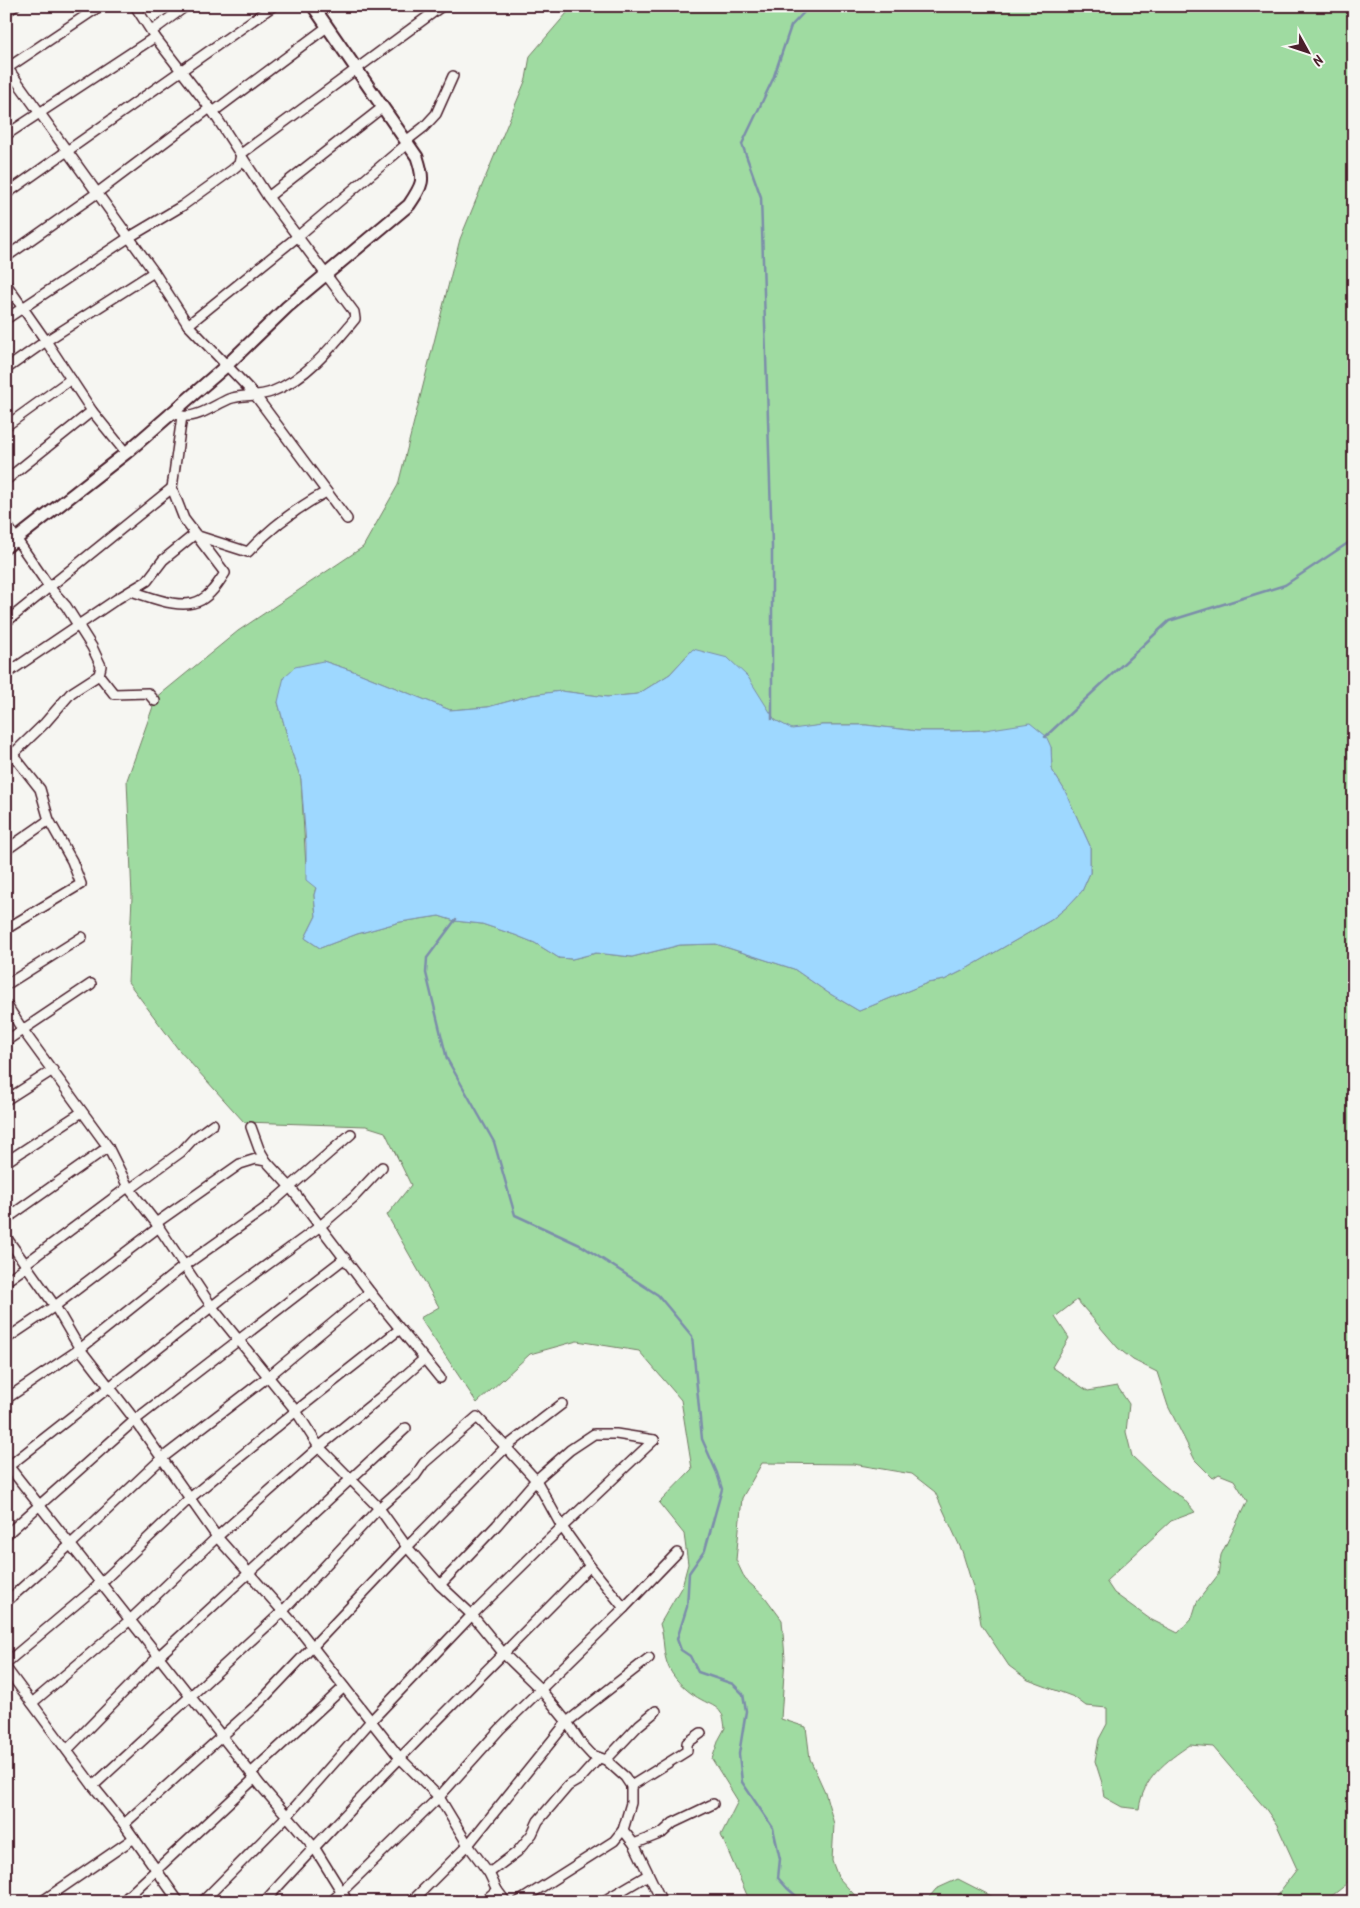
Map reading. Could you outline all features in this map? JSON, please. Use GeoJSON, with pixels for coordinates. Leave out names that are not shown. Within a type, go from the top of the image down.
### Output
{"type":"FeatureCollection","features":[{"type":"Feature","properties":{"kind":"street"},"geometry":{"type":"LineString","coordinates":[[6,12],[15,6]]}},
{"type":"Feature","properties":{"kind":"street"},"geometry":{"type":"LineString","coordinates":[[100,6],[7,68],[154,272],[188,325],[255,395],[347,519]]}},
{"type":"Feature","properties":{"kind":"street"},"geometry":{"type":"LineString","coordinates":[[135,6],[153,34],[212,110],[268,197],[354,312],[355,319],[328,350],[302,374],[270,392],[231,398],[201,413],[176,414]]}},
{"type":"Feature","properties":{"kind":"street"},"geometry":{"type":"LineString","coordinates":[[6,135],[41,114],[153,34],[186,6]]}},
{"type":"Feature","properties":{"kind":"street"},"geometry":{"type":"LineString","coordinates":[[6,194],[182,72],[273,6]]}},
{"type":"Feature","properties":{"kind":"street"},"geometry":{"type":"LineString","coordinates":[[6,547],[176,414],[287,307],[409,205],[418,192],[423,174],[416,157],[313,6]]}},
{"type":"Feature","properties":{"kind":"street"},"geometry":{"type":"LineString","coordinates":[[6,319],[128,238],[182,206],[239,164],[241,154],[442,6]]}},
{"type":"Feature","properties":{"kind":"street"},"geometry":{"type":"LineString","coordinates":[[6,257],[327,27]]}},
{"type":"Feature","properties":{"kind":"street"},"geometry":{"type":"LineString","coordinates":[[188,325],[297,237],[407,142],[436,114],[453,76]]}},
{"type":"Feature","properties":{"kind":"street"},"geometry":{"type":"LineString","coordinates":[[268,197],[383,106]]}},
{"type":"Feature","properties":{"kind":"street"},"geometry":{"type":"LineString","coordinates":[[6,369],[154,272]]}},
{"type":"Feature","properties":{"kind":"street"},"geometry":{"type":"LineString","coordinates":[[6,284],[92,411],[126,453]]}},
{"type":"Feature","properties":{"kind":"street"},"geometry":{"type":"LineString","coordinates":[[6,426],[71,379]]}},
{"type":"Feature","properties":{"kind":"street"},"geometry":{"type":"LineString","coordinates":[[6,480],[92,411]]}},
{"type":"Feature","properties":{"kind":"street"},"geometry":{"type":"LineString","coordinates":[[131,592],[177,604],[201,600],[214,588],[225,573],[184,519],[172,488],[176,414]]}},
{"type":"Feature","properties":{"kind":"street"},"geometry":{"type":"LineString","coordinates":[[6,622],[172,488]]}},
{"type":"Feature","properties":{"kind":"street"},"geometry":{"type":"LineString","coordinates":[[195,534],[248,552],[302,505],[326,492]]}},
{"type":"Feature","properties":{"kind":"street"},"geometry":{"type":"LineString","coordinates":[[6,524],[50,588],[66,606],[101,666],[99,676],[71,693],[45,723],[13,754]]}},
{"type":"Feature","properties":{"kind":"street"},"geometry":{"type":"LineString","coordinates":[[6,674],[78,627],[116,599],[147,581],[163,560],[195,534]]}},
{"type":"Feature","properties":{"kind":"street"},"geometry":{"type":"LineString","coordinates":[[99,676],[114,694],[148,693],[155,701]]}},
{"type":"Feature","properties":{"kind":"street"},"geometry":{"type":"LineString","coordinates":[[6,746],[40,789],[49,820],[72,861],[80,884],[6,929]]}},
{"type":"Feature","properties":{"kind":"street"},"geometry":{"type":"LineString","coordinates":[[6,850],[49,820]]}},
{"type":"Feature","properties":{"kind":"street"},"geometry":{"type":"LineString","coordinates":[[6,985],[82,937]]}},
{"type":"Feature","properties":{"kind":"street"},"geometry":{"type":"LineString","coordinates":[[6,1041],[91,984]]}},
{"type":"Feature","properties":{"kind":"street"},"geometry":{"type":"LineString","coordinates":[[6,1004],[108,1147],[129,1188],[158,1225],[212,1306],[296,1411],[319,1447],[379,1508],[407,1547],[440,1585],[472,1615],[504,1654],[541,1690],[567,1722],[580,1742],[592,1755],[602,1759],[625,1777],[631,1786],[630,1803],[623,1830],[614,1841],[518,1902]]}},
{"type":"Feature","properties":{"kind":"street"},"geometry":{"type":"LineString","coordinates":[[6,1100],[53,1070]]}},
{"type":"Feature","properties":{"kind":"street"},"geometry":{"type":"LineString","coordinates":[[6,1162],[82,1112]]}},
{"type":"Feature","properties":{"kind":"street"},"geometry":{"type":"LineString","coordinates":[[6,1281],[129,1188],[181,1152],[194,1138],[213,1124]]}},
{"type":"Feature","properties":{"kind":"street"},"geometry":{"type":"LineString","coordinates":[[251,1127],[259,1149],[266,1160],[290,1187],[370,1292],[440,1378]]}},
{"type":"Feature","properties":{"kind":"street"},"geometry":{"type":"LineString","coordinates":[[6,1399],[80,1349],[184,1266],[267,1206],[323,1160],[351,1134]]}},
{"type":"Feature","properties":{"kind":"street"},"geometry":{"type":"LineString","coordinates":[[6,1219],[108,1147]]}},
{"type":"Feature","properties":{"kind":"street"},"geometry":{"type":"LineString","coordinates":[[6,1339],[55,1306],[158,1225],[240,1164],[256,1159],[266,1160]]}},
{"type":"Feature","properties":{"kind":"street"},"geometry":{"type":"LineString","coordinates":[[348,1902],[314,1847],[253,1776],[7,1466],[212,1306],[319,1227],[354,1197],[382,1167]]}},
{"type":"Feature","properties":{"kind":"street"},"geometry":{"type":"LineString","coordinates":[[6,1238],[55,1306],[80,1349],[135,1420],[217,1537],[313,1647],[400,1758],[439,1797],[506,1902]]}},
{"type":"Feature","properties":{"kind":"street"},"geometry":{"type":"LineString","coordinates":[[6,1535],[135,1420],[344,1258]]}},
{"type":"Feature","properties":{"kind":"street"},"geometry":{"type":"LineString","coordinates":[[6,1602],[162,1459],[269,1376],[370,1292]]}},
{"type":"Feature","properties":{"kind":"street"},"geometry":{"type":"LineString","coordinates":[[6,1663],[101,1583],[190,1498],[400,1329]]}},
{"type":"Feature","properties":{"kind":"street"},"geometry":{"type":"LineString","coordinates":[[32,1703],[130,1620],[217,1537],[319,1447],[424,1359]]}},
{"type":"Feature","properties":{"kind":"street"},"geometry":{"type":"LineString","coordinates":[[124,1824],[223,1737],[292,1670],[407,1547],[506,1447],[562,1404]]}},
{"type":"Feature","properties":{"kind":"street"},"geometry":{"type":"LineString","coordinates":[[93,1786],[282,1612],[379,1508],[415,1476],[424,1463],[478,1417],[536,1480],[562,1527],[624,1608]]}},
{"type":"Feature","properties":{"kind":"street"},"geometry":{"type":"LineString","coordinates":[[67,1750],[158,1656],[406,1428]]}},
{"type":"Feature","properties":{"kind":"street"},"geometry":{"type":"LineString","coordinates":[[202,1902],[287,1816],[370,1722],[472,1615],[654,1440],[616,1434],[594,1434],[570,1450],[536,1480],[497,1525],[440,1585]]}},
{"type":"Feature","properties":{"kind":"street"},"geometry":{"type":"LineString","coordinates":[[331,1902],[439,1797],[500,1729],[624,1608],[677,1553]]}},
{"type":"Feature","properties":{"kind":"street"},"geometry":{"type":"LineString","coordinates":[[264,1902],[400,1758],[590,1566]]}},
{"type":"Feature","properties":{"kind":"street"},"geometry":{"type":"LineString","coordinates":[[409,1902],[468,1845],[567,1722],[649,1658]]}},
{"type":"Feature","properties":{"kind":"street"},"geometry":{"type":"LineString","coordinates":[[6,1668],[93,1786],[124,1824],[179,1902]]}},
{"type":"Feature","properties":{"kind":"street"},"geometry":{"type":"LineString","coordinates":[[122,1902],[344,1687]]}},
{"type":"Feature","properties":{"kind":"street"},"geometry":{"type":"LineString","coordinates":[[489,1873],[517,1852],[532,1834],[538,1821],[568,1786],[580,1779],[656,1711]]}},
{"type":"Feature","properties":{"kind":"street"},"geometry":{"type":"LineString","coordinates":[[631,1786],[686,1751],[687,1743],[701,1733]]}},
{"type":"Feature","properties":{"kind":"street"},"geometry":{"type":"LineString","coordinates":[[634,1844],[662,1833],[674,1823],[713,1804]]}},
{"type":"Feature","properties":{"kind":"street"},"geometry":{"type":"LineString","coordinates":[[623,1830],[634,1844],[662,1902]]}},
{"type":"Feature","properties":{"kind":"street"},"geometry":{"type":"LineString","coordinates":[[41,1902],[134,1838]]}},
{"type":"Feature","properties":{"kind":"street"},"geometry":{"type":"LineString","coordinates":[[602,1902],[648,1875]]}},
{"type":"Feature","properties":{"kind":"street"},"geometry":{"type":"LineString","coordinates":[[483,1902],[497,1890]]}},
{"type":"Feature","properties":{"kind":"green space"},"geometry":{"type":"Polygon","coordinates":[[[573,6],[1354,6],[1354,1875],[1347,1884],[1324,1902],[1272,1902],[1297,1869],[1277,1825],[1265,1808],[1213,1747],[1190,1745],[1172,1757],[1157,1771],[1145,1788],[1139,1809],[1122,1807],[1104,1797],[1095,1761],[1099,1739],[1107,1724],[1107,1708],[1086,1706],[1074,1697],[1028,1680],[1009,1666],[981,1624],[977,1600],[962,1551],[935,1492],[912,1474],[853,1464],[762,1463],[742,1498],[736,1560],[745,1579],[765,1597],[782,1620],[785,1658],[781,1719],[806,1727],[810,1759],[825,1792],[834,1824],[832,1861],[838,1877],[861,1902],[750,1902],[721,1835],[738,1801],[712,1759],[725,1728],[723,1716],[715,1707],[688,1691],[672,1673],[665,1657],[660,1624],[682,1586],[688,1564],[684,1534],[659,1503],[692,1469],[681,1400],[639,1351],[577,1341],[530,1354],[477,1403],[420,1318],[439,1307],[387,1215],[411,1185],[385,1132],[366,1126],[244,1122],[178,1049],[128,982],[132,897],[127,780],[156,698],[238,631],[363,547],[398,485],[460,239],[526,79],[530,56],[573,6]],[[693,649],[670,674],[638,694],[607,697],[561,691],[532,695],[488,707],[450,710],[356,672],[323,661],[278,702],[301,779],[306,867],[316,887],[314,895],[316,916],[305,938],[320,948],[357,934],[400,922],[439,916],[455,921],[482,924],[515,935],[535,943],[559,958],[572,959],[596,953],[632,957],[680,945],[716,944],[794,969],[859,1011],[927,983],[944,980],[964,970],[1051,920],[1082,891],[1090,873],[1090,846],[1065,791],[1052,770],[1051,747],[985,730],[917,731],[866,725],[822,725],[792,730],[775,720],[765,706],[693,649]],[[1077,1300],[1055,1317],[1069,1338],[1052,1367],[1088,1391],[1117,1386],[1129,1404],[1126,1432],[1132,1456],[1171,1491],[1182,1497],[1195,1512],[1171,1521],[1106,1581],[1114,1593],[1150,1619],[1178,1633],[1192,1618],[1197,1602],[1218,1575],[1221,1555],[1247,1501],[1234,1480],[1219,1474],[1213,1478],[1195,1460],[1168,1406],[1157,1372],[1133,1360],[1118,1348],[1077,1300]]]}},
{"type":"Feature","properties":{"kind":"green space"},"geometry":{"type":"Polygon","coordinates":[[[958,1879],[1003,1902],[925,1902],[936,1889],[958,1879]]]}},
{"type":"Feature","properties":{"kind":"water"},"geometry":{"type":"Polygon","coordinates":[[[693,649],[728,658],[748,677],[775,720],[792,729],[822,725],[866,725],[917,731],[954,731],[985,730],[1030,723],[1046,736],[1051,747],[1052,770],[1065,791],[1090,846],[1090,873],[1082,891],[1051,920],[964,970],[944,980],[927,983],[859,1011],[794,969],[716,944],[680,945],[632,957],[596,953],[572,959],[559,958],[535,943],[515,935],[482,924],[455,921],[439,916],[400,922],[357,934],[320,948],[305,938],[316,916],[314,895],[316,888],[306,880],[306,844],[301,779],[278,702],[284,677],[295,667],[323,661],[356,672],[450,710],[488,707],[532,695],[561,691],[607,697],[638,694],[670,674],[693,649]]]}},
{"type":"Feature","properties":{"kind":"waterway"},"geometry":{"type":"LineString","coordinates":[[772,719],[772,546],[761,197],[742,144],[773,79],[791,26],[810,6]]}},
{"type":"Feature","properties":{"kind":"waterway"},"geometry":{"type":"LineString","coordinates":[[1045,737],[1169,621],[1285,585],[1354,539]]}},
{"type":"Feature","properties":{"kind":"waterway"},"geometry":{"type":"LineString","coordinates":[[456,919],[427,958],[426,973],[447,1059],[494,1142],[515,1215],[582,1246],[658,1295],[692,1336],[702,1439],[722,1489],[705,1550],[689,1573],[687,1607],[677,1639],[681,1650],[690,1656],[698,1672],[733,1684],[743,1694],[746,1711],[739,1754],[742,1782],[773,1828],[780,1859],[778,1878],[803,1902]]}}]}
